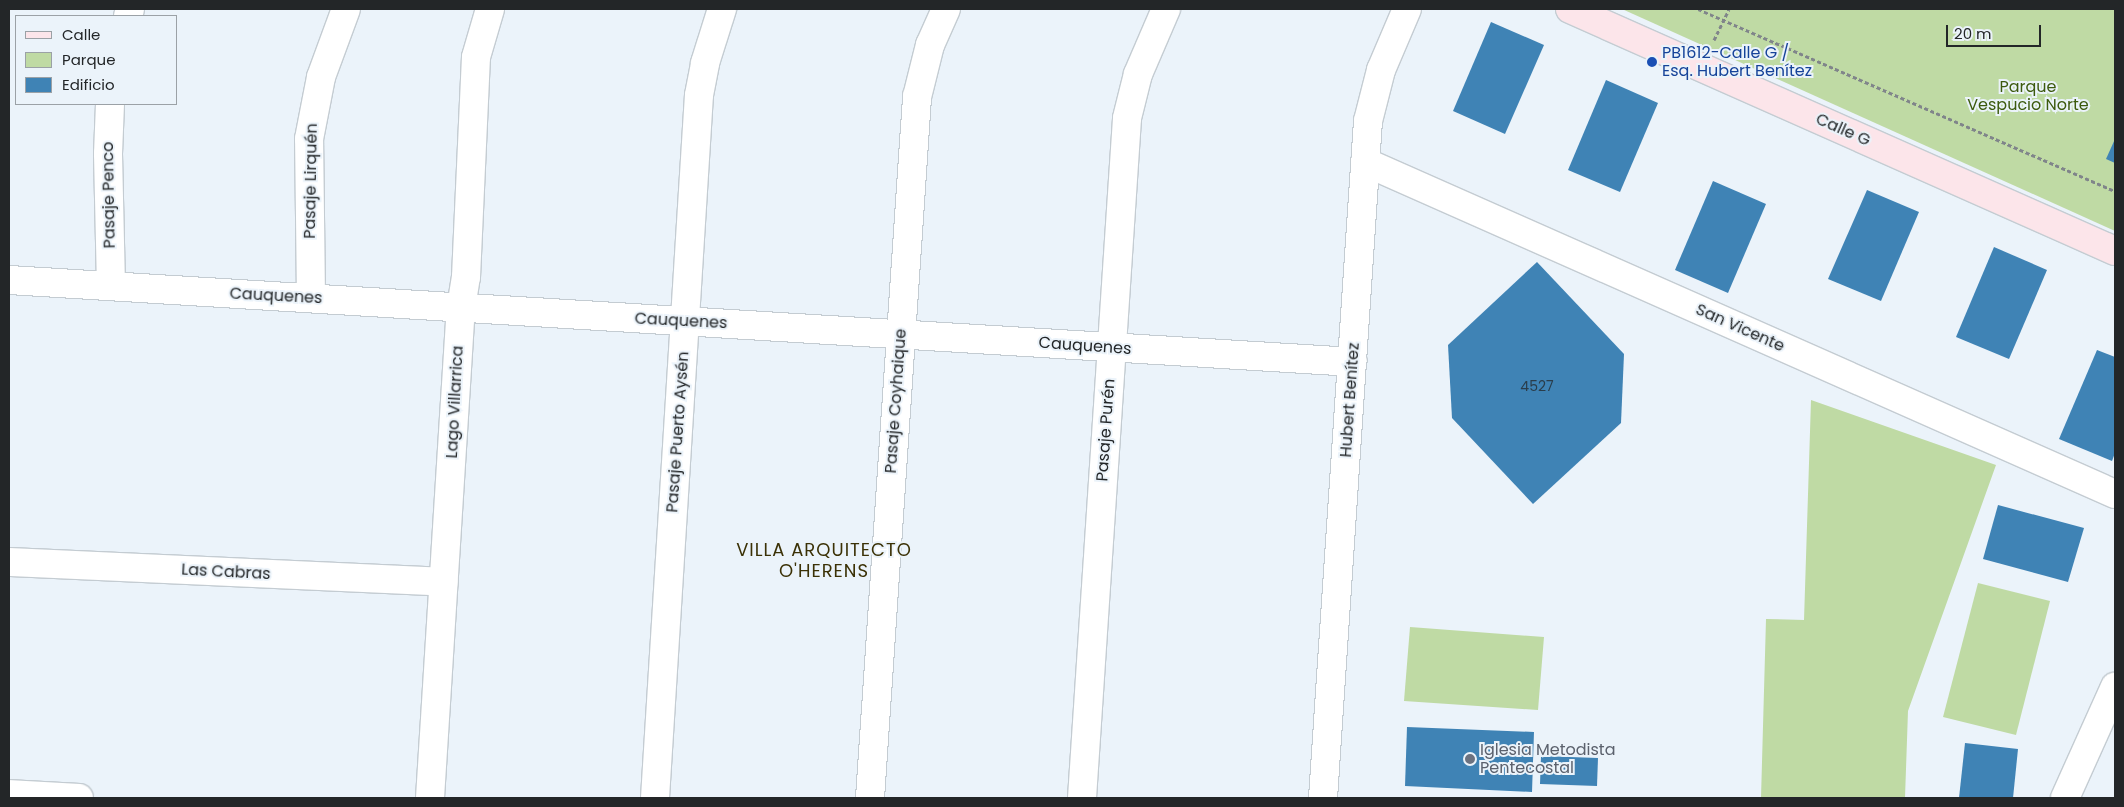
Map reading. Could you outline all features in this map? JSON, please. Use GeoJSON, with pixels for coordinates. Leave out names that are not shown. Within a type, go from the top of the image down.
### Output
{"type":"FeatureCollection","features":[{"type":"Feature","properties":{"kind":"street","name":"Pasaje Lirquén"},"geometry":{"type":"LineString","coordinates":[[311,298],[309,139],[321,77],[346,9]]}},
{"type":"Feature","properties":{"kind":"street","name":"Lago Villarrica"},"geometry":{"type":"LineString","coordinates":[[430,798],[461,308],[466,277],[476,57],[488,9]]}},
{"type":"Feature","properties":{"kind":"street","name":"Pasaje Puerto Aysén"},"geometry":{"type":"LineString","coordinates":[[655,798],[699,95],[705,63],[722,9]]}},
{"type":"Feature","properties":{"kind":"street","name":"Pasaje Coyhaique"},"geometry":{"type":"LineString","coordinates":[[870,798],[916,97],[930,45],[946,9]]}},
{"type":"Feature","properties":{"kind":"street","name":"Pasaje Purén"},"geometry":{"type":"LineString","coordinates":[[1082,798],[1126,118],[1138,74],[1166,9]]}},
{"type":"Feature","properties":{"kind":"street","name":"Hubert Benítez"},"geometry":{"type":"LineString","coordinates":[[1323,798],[1365,162],[1374,90],[1408,9]]}},
{"type":"Feature","properties":{"kind":"street","name":"Calle G"},"geometry":{"type":"LineString","coordinates":[[1570,9],[2115,251]]}},
{"type":"Feature","properties":{"kind":"street","name":"Pasaje Penco"},"geometry":{"type":"LineString","coordinates":[[110,105],[108,154],[111,286]]}},
{"type":"Feature","properties":{"kind":"street","name":"San Vicente"},"geometry":{"type":"LineString","coordinates":[[1365,162],[2115,494]]}},
{"type":"Feature","properties":{"kind":"street","name":"Cauquenes"},"geometry":{"type":"LineString","coordinates":[[9,280],[1352,362]]}},
{"type":"Feature","properties":{"kind":"street","name":"Las Cabras"},"geometry":{"type":"LineString","coordinates":[[9,562],[444,582]]}},
{"type":"Feature","properties":{"kind":"street"},"geometry":{"type":"LineString","coordinates":[[2065,798],[2115,687]]}},
{"type":"Feature","properties":{"kind":"street"},"geometry":{"type":"LineString","coordinates":[[9,794],[79,798]]}},
{"type":"Feature","properties":{"kind":"path"},"geometry":{"type":"LineString","coordinates":[[1698,9],[2115,191]]}},
{"type":"Feature","properties":{"kind":"green space","name":"Parque Vespucio Norte"},"geometry":{"type":"Polygon","coordinates":[[[1622,9],[2115,9],[2115,231],[1622,9]]]}},
{"type":"Feature","properties":{"kind":"green space"},"geometry":{"type":"Polygon","coordinates":[[[1811,400],[1996,465],[1908,711],[1905,798],[1761,798],[1766,619],[1804,620],[1811,400]]]}},
{"type":"Feature","properties":{"kind":"green space"},"geometry":{"type":"Polygon","coordinates":[[[1978,583],[2050,601],[2016,735],[1943,717],[1978,583]]]}},
{"type":"Feature","properties":{"kind":"green space"},"geometry":{"type":"Polygon","coordinates":[[[1410,627],[1544,637],[1538,710],[1404,701],[1410,627]]]}},
{"type":"Feature","properties":{"kind":"building"},"geometry":{"type":"Polygon","coordinates":[[[1491,22],[1544,45],[1505,134],[1453,111],[1491,22]]]}},
{"type":"Feature","properties":{"kind":"building"},"geometry":{"type":"Polygon","coordinates":[[[1606,80],[1658,103],[1620,192],[1568,170],[1606,80]]]}},
{"type":"Feature","properties":{"kind":"building"},"geometry":{"type":"Polygon","coordinates":[[[2115,139],[2115,163],[2106,159],[2115,139]]]}},
{"type":"Feature","properties":{"kind":"building"},"geometry":{"type":"Polygon","coordinates":[[[1713,181],[1766,204],[1728,293],[1675,270],[1713,181]]]}},
{"type":"Feature","properties":{"kind":"building"},"geometry":{"type":"Polygon","coordinates":[[[1867,190],[1919,212],[1881,301],[1828,279],[1867,190]]]}},
{"type":"Feature","properties":{"kind":"building"},"geometry":{"type":"Polygon","coordinates":[[[1994,247],[2047,270],[2009,359],[1956,337],[1994,247]]]}},
{"type":"Feature","properties":{"kind":"building"},"geometry":{"type":"Polygon","coordinates":[[[1537,262],[1624,354],[1621,423],[1533,504],[1452,418],[1448,345],[1537,262]]]}},
{"type":"Feature","properties":{"kind":"building"},"geometry":{"type":"Polygon","coordinates":[[[2097,350],[2115,357],[2115,453],[2112,461],[2059,439],[2097,350]]]}},
{"type":"Feature","properties":{"kind":"building"},"geometry":{"type":"Polygon","coordinates":[[[1998,505],[2084,528],[2068,582],[1983,559],[1998,505]]]}},
{"type":"Feature","properties":{"kind":"building","name":"Iglesia Metodista Pentecostal"},"geometry":{"type":"Polygon","coordinates":[[[1407,727],[1534,732],[1532,792],[1405,786],[1407,727]]]}},
{"type":"Feature","properties":{"kind":"building"},"geometry":{"type":"Polygon","coordinates":[[[1965,743],[2018,749],[2013,798],[1959,798],[1965,743]]]}},
{"type":"Feature","properties":{"kind":"building"},"geometry":{"type":"Polygon","coordinates":[[[1541,756],[1598,758],[1597,786],[1540,784],[1541,756]]]}},
{"type":"Feature","properties":{"kind":"place","name":"PB1612-Calle G / Esq. Hubert Benítez"},"geometry":{"type":"Point","coordinates":[1652,62]}},
{"type":"Feature","properties":{"kind":"place","name":"Iglesia Metodista Pentecostal"},"geometry":{"type":"Point","coordinates":[1470,759]}},
{"type":"Feature","properties":{"kind":"district","name":"VILLA ARQUITECTO O'HERENS"},"geometry":{"type":"Point","coordinates":[824,561]}}]}
